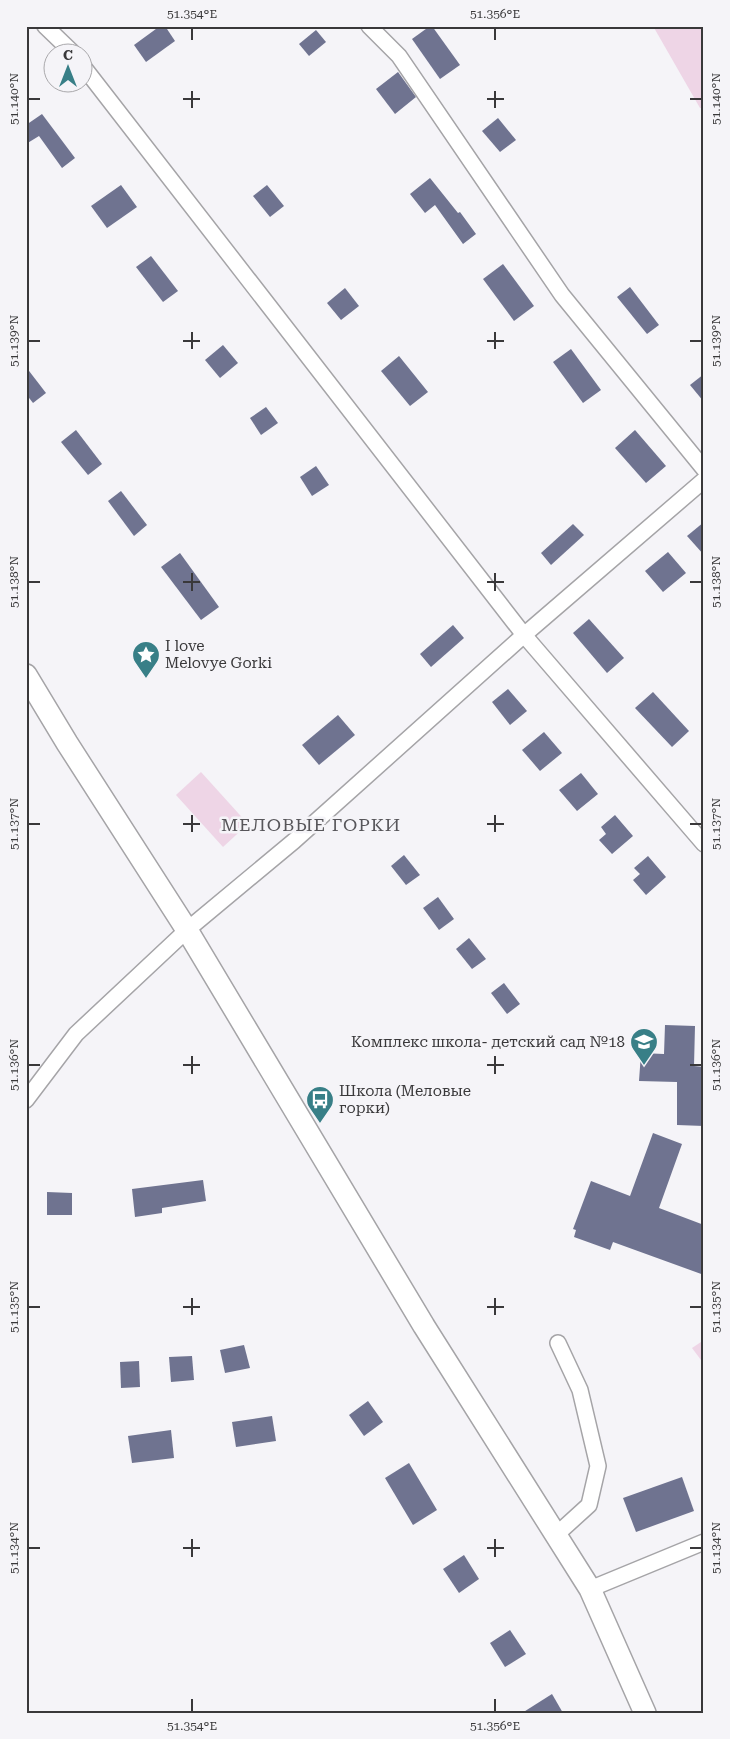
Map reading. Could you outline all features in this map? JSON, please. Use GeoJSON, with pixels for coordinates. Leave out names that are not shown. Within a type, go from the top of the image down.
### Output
{"type":"FeatureCollection","features":[{"type":"Feature","properties":{"kind":"street"},"geometry":{"type":"LineString","coordinates":[[45,26],[62,42]]}},
{"type":"Feature","properties":{"kind":"street"},"geometry":{"type":"LineString","coordinates":[[368,26],[399,56],[562,295],[704,469]]}},
{"type":"Feature","properties":{"kind":"street"},"geometry":{"type":"LineString","coordinates":[[92,78],[524,635],[704,844]]}},
{"type":"Feature","properties":{"kind":"street"},"geometry":{"type":"LineString","coordinates":[[26,1100],[76,1034],[187,930],[294,840],[524,635],[704,480]]}},
{"type":"Feature","properties":{"kind":"street"},"geometry":{"type":"LineString","coordinates":[[26,675],[67,743],[187,930],[424,1326],[590,1589],[645,1713]]}},
{"type":"Feature","properties":{"kind":"street"},"geometry":{"type":"LineString","coordinates":[[556,1535],[589,1505],[598,1466],[580,1390],[558,1343]]}},
{"type":"Feature","properties":{"kind":"street"},"geometry":{"type":"LineString","coordinates":[[590,1589],[704,1542]]}},
{"type":"Feature","properties":{"kind":"shaded area"},"geometry":{"type":"Polygon","coordinates":[[[653,26],[704,26],[704,108],[700,108],[653,26]]]}},
{"type":"Feature","properties":{"kind":"shaded area"},"geometry":{"type":"Polygon","coordinates":[[[201,772],[248,824],[223,847],[176,795],[201,772]]]}},
{"type":"Feature","properties":{"kind":"shaded area"},"geometry":{"type":"Polygon","coordinates":[[[704,1340],[704,1364],[692,1348],[704,1340]]]}},
{"type":"Feature","properties":{"kind":"building"},"geometry":{"type":"Polygon","coordinates":[[[160,26],[165,26],[175,41],[146,62],[134,45],[160,26]]]}},
{"type":"Feature","properties":{"kind":"building"},"geometry":{"type":"Polygon","coordinates":[[[432,26],[460,65],[440,79],[412,39],[432,26]]]}},
{"type":"Feature","properties":{"kind":"building"},"geometry":{"type":"Polygon","coordinates":[[[316,30],[326,42],[309,56],[299,44],[316,30]]]}},
{"type":"Feature","properties":{"kind":"building"},"geometry":{"type":"Polygon","coordinates":[[[398,72],[416,97],[395,114],[376,89],[398,72]]]}},
{"type":"Feature","properties":{"kind":"building"},"geometry":{"type":"Polygon","coordinates":[[[42,114],[75,158],[62,168],[39,136],[26,144],[26,125],[42,114]]]}},
{"type":"Feature","properties":{"kind":"building"},"geometry":{"type":"Polygon","coordinates":[[[498,118],[516,140],[500,152],[482,131],[498,118]]]}},
{"type":"Feature","properties":{"kind":"building"},"geometry":{"type":"Polygon","coordinates":[[[430,178],[458,213],[460,212],[476,234],[463,244],[435,205],[425,213],[410,194],[430,178]]]}},
{"type":"Feature","properties":{"kind":"building"},"geometry":{"type":"Polygon","coordinates":[[[121,185],[137,207],[107,228],[91,206],[121,185]]]}},
{"type":"Feature","properties":{"kind":"building"},"geometry":{"type":"Polygon","coordinates":[[[267,185],[284,206],[270,217],[253,196],[267,185]]]}},
{"type":"Feature","properties":{"kind":"building"},"geometry":{"type":"Polygon","coordinates":[[[151,256],[178,291],[163,302],[136,267],[151,256]]]}},
{"type":"Feature","properties":{"kind":"building"},"geometry":{"type":"Polygon","coordinates":[[[503,264],[534,306],[514,321],[483,279],[503,264]]]}},
{"type":"Feature","properties":{"kind":"building"},"geometry":{"type":"Polygon","coordinates":[[[630,287],[659,325],[647,334],[617,297],[630,287]]]}},
{"type":"Feature","properties":{"kind":"building"},"geometry":{"type":"Polygon","coordinates":[[[345,288],[359,306],[341,320],[327,303],[345,288]]]}},
{"type":"Feature","properties":{"kind":"building"},"geometry":{"type":"Polygon","coordinates":[[[223,345],[238,363],[220,378],[205,360],[223,345]]]}},
{"type":"Feature","properties":{"kind":"building"},"geometry":{"type":"Polygon","coordinates":[[[571,349],[601,390],[583,403],[553,362],[571,349]]]}},
{"type":"Feature","properties":{"kind":"building"},"geometry":{"type":"Polygon","coordinates":[[[399,356],[428,392],[410,406],[381,371],[399,356]]]}},
{"type":"Feature","properties":{"kind":"building"},"geometry":{"type":"Polygon","coordinates":[[[26,367],[46,393],[33,403],[26,394],[26,367]]]}},
{"type":"Feature","properties":{"kind":"building"},"geometry":{"type":"Polygon","coordinates":[[[704,374],[704,402],[690,385],[704,374]]]}},
{"type":"Feature","properties":{"kind":"building"},"geometry":{"type":"Polygon","coordinates":[[[266,407],[278,423],[261,435],[250,418],[266,407]]]}},
{"type":"Feature","properties":{"kind":"building"},"geometry":{"type":"Polygon","coordinates":[[[76,430],[102,464],[88,475],[61,442],[76,430]]]}},
{"type":"Feature","properties":{"kind":"building"},"geometry":{"type":"Polygon","coordinates":[[[635,430],[666,466],[646,483],[615,448],[635,430]]]}},
{"type":"Feature","properties":{"kind":"building"},"geometry":{"type":"Polygon","coordinates":[[[316,466],[329,485],[312,496],[300,477],[316,466]]]}},
{"type":"Feature","properties":{"kind":"building"},"geometry":{"type":"Polygon","coordinates":[[[121,491],[147,525],[134,536],[108,501],[121,491]]]}},
{"type":"Feature","properties":{"kind":"building"},"geometry":{"type":"Polygon","coordinates":[[[704,522],[704,555],[687,536],[704,522]]]}},
{"type":"Feature","properties":{"kind":"building"},"geometry":{"type":"Polygon","coordinates":[[[573,524],[584,535],[551,565],[541,553],[573,524]]]}},
{"type":"Feature","properties":{"kind":"building"},"geometry":{"type":"Polygon","coordinates":[[[668,552],[686,573],[663,592],[645,571],[668,552]]]}},
{"type":"Feature","properties":{"kind":"building"},"geometry":{"type":"Polygon","coordinates":[[[180,553],[219,607],[201,620],[161,567],[180,553]]]}},
{"type":"Feature","properties":{"kind":"building"},"geometry":{"type":"Polygon","coordinates":[[[589,619],[624,658],[607,673],[573,633],[589,619]]]}},
{"type":"Feature","properties":{"kind":"building"},"geometry":{"type":"Polygon","coordinates":[[[453,625],[464,638],[431,667],[420,654],[453,625]]]}},
{"type":"Feature","properties":{"kind":"building"},"geometry":{"type":"Polygon","coordinates":[[[508,689],[527,711],[510,725],[492,702],[508,689]]]}},
{"type":"Feature","properties":{"kind":"building"},"geometry":{"type":"Polygon","coordinates":[[[653,692],[689,731],[672,747],[635,708],[653,692]]]}},
{"type":"Feature","properties":{"kind":"building"},"geometry":{"type":"Polygon","coordinates":[[[338,715],[355,735],[319,765],[302,745],[338,715]]]}},
{"type":"Feature","properties":{"kind":"building"},"geometry":{"type":"Polygon","coordinates":[[[544,732],[562,753],[540,771],[522,750],[544,732]]]}},
{"type":"Feature","properties":{"kind":"building"},"geometry":{"type":"Polygon","coordinates":[[[581,773],[598,794],[577,811],[559,790],[581,773]]]}},
{"type":"Feature","properties":{"kind":"building"},"geometry":{"type":"Polygon","coordinates":[[[615,815],[633,836],[612,854],[599,840],[606,834],[601,827],[615,815]]]}},
{"type":"Feature","properties":{"kind":"building"},"geometry":{"type":"Polygon","coordinates":[[[404,855],[420,875],[406,885],[391,866],[404,855]]]}},
{"type":"Feature","properties":{"kind":"building"},"geometry":{"type":"Polygon","coordinates":[[[648,856],[666,877],[646,895],[633,880],[640,874],[634,868],[648,856]]]}},
{"type":"Feature","properties":{"kind":"building"},"geometry":{"type":"Polygon","coordinates":[[[438,897],[454,919],[439,930],[423,908],[438,897]]]}},
{"type":"Feature","properties":{"kind":"building"},"geometry":{"type":"Polygon","coordinates":[[[469,938],[486,959],[472,969],[456,949],[469,938]]]}},
{"type":"Feature","properties":{"kind":"building"},"geometry":{"type":"Polygon","coordinates":[[[504,983],[520,1004],[507,1014],[491,993],[504,983]]]}},
{"type":"Feature","properties":{"kind":"building"},"geometry":{"type":"Polygon","coordinates":[[[665,1025],[695,1026],[694,1066],[704,1067],[704,1126],[677,1125],[677,1082],[639,1081],[641,1053],[664,1054],[665,1025]]]}},
{"type":"Feature","properties":{"kind":"building"},"geometry":{"type":"Polygon","coordinates":[[[653,1133],[682,1144],[659,1208],[704,1225],[704,1275],[613,1242],[610,1250],[574,1237],[576,1230],[573,1229],[591,1181],[630,1196],[653,1133]]]}},
{"type":"Feature","properties":{"kind":"building"},"geometry":{"type":"Polygon","coordinates":[[[203,1180],[206,1201],[162,1208],[162,1213],[135,1217],[132,1189],[203,1180]]]}},
{"type":"Feature","properties":{"kind":"building"},"geometry":{"type":"Polygon","coordinates":[[[47,1192],[72,1193],[72,1215],[47,1215],[47,1192]]]}},
{"type":"Feature","properties":{"kind":"building"},"geometry":{"type":"Polygon","coordinates":[[[244,1345],[250,1368],[225,1373],[220,1350],[244,1345]]]}},
{"type":"Feature","properties":{"kind":"building"},"geometry":{"type":"Polygon","coordinates":[[[192,1356],[194,1380],[171,1382],[169,1357],[192,1356]]]}},
{"type":"Feature","properties":{"kind":"building"},"geometry":{"type":"Polygon","coordinates":[[[139,1361],[140,1387],[121,1388],[120,1362],[139,1361]]]}},
{"type":"Feature","properties":{"kind":"building"},"geometry":{"type":"Polygon","coordinates":[[[368,1401],[383,1422],[364,1436],[349,1415],[368,1401]]]}},
{"type":"Feature","properties":{"kind":"building"},"geometry":{"type":"Polygon","coordinates":[[[272,1416],[276,1441],[236,1447],[232,1422],[272,1416]]]}},
{"type":"Feature","properties":{"kind":"building"},"geometry":{"type":"Polygon","coordinates":[[[171,1430],[174,1458],[132,1463],[128,1436],[171,1430]]]}},
{"type":"Feature","properties":{"kind":"building"},"geometry":{"type":"Polygon","coordinates":[[[409,1463],[437,1510],[413,1525],[385,1478],[409,1463]]]}},
{"type":"Feature","properties":{"kind":"building"},"geometry":{"type":"Polygon","coordinates":[[[682,1477],[694,1511],[636,1532],[623,1498],[682,1477]]]}},
{"type":"Feature","properties":{"kind":"building"},"geometry":{"type":"Polygon","coordinates":[[[464,1555],[479,1579],[459,1593],[443,1569],[464,1555]]]}},
{"type":"Feature","properties":{"kind":"building"},"geometry":{"type":"Polygon","coordinates":[[[510,1630],[526,1654],[505,1667],[490,1643],[510,1630]]]}},
{"type":"Feature","properties":{"kind":"building"},"geometry":{"type":"Polygon","coordinates":[[[552,1694],[563,1713],[522,1713],[552,1694]]]}},
{"type":"Feature","properties":{"kind":"place","name":"I love Melovye Gorki"},"geometry":{"type":"Point","coordinates":[146,679]}},
{"type":"Feature","properties":{"kind":"place","name":"Комплекс школа- детский сад №18"},"geometry":{"type":"Point","coordinates":[644,1066]}},
{"type":"Feature","properties":{"kind":"place","name":"Школа (Меловые горки)"},"geometry":{"type":"Point","coordinates":[320,1124]}},
{"type":"Feature","properties":{"kind":"district","name":"МЕЛОВЫЕ ГОРКИ"},"geometry":{"type":"Point","coordinates":[311,824]}}]}
